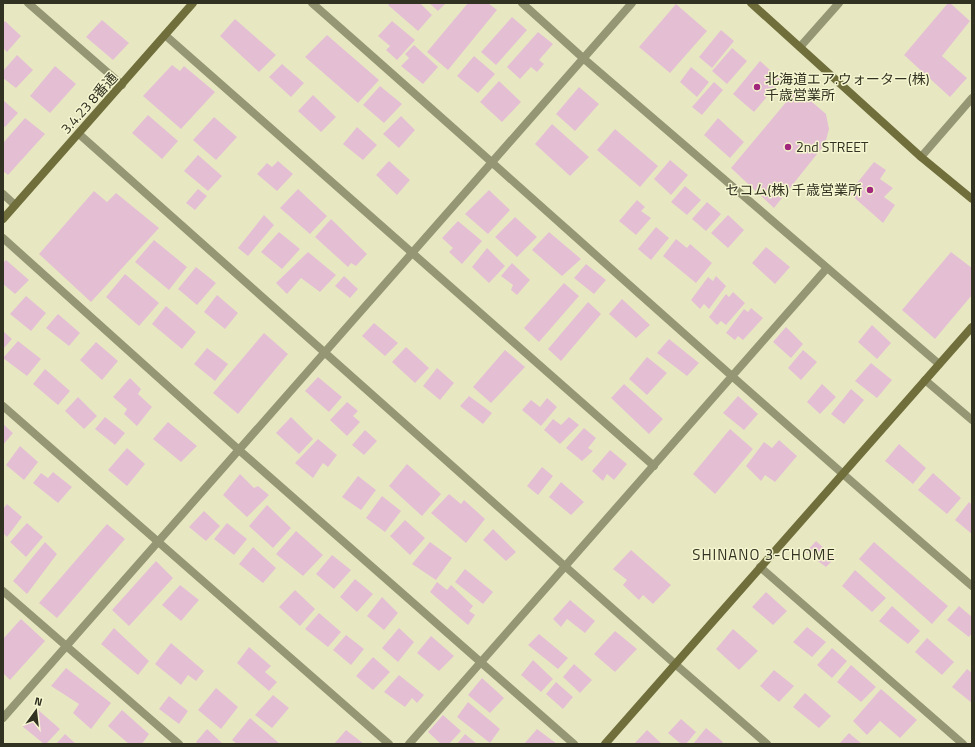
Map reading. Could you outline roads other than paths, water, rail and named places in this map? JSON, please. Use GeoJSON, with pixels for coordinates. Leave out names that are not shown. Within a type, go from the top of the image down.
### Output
{"type":"FeatureCollection","features":[{"type":"Feature","properties":{"kind":"street"},"geometry":{"type":"LineString","coordinates":[[28,3],[122,85]]}},
{"type":"Feature","properties":{"kind":"street","name":"3.4.23 8番通"},"geometry":{"type":"LineString","coordinates":[[3,219],[193,3]]}},
{"type":"Feature","properties":{"kind":"street"},"geometry":{"type":"LineString","coordinates":[[312,3],[842,475],[972,586]]}},
{"type":"Feature","properties":{"kind":"street"},"geometry":{"type":"LineString","coordinates":[[522,3],[583,58],[939,364]]}},
{"type":"Feature","properties":{"kind":"street"},"geometry":{"type":"LineString","coordinates":[[3,718],[632,3]]}},
{"type":"Feature","properties":{"kind":"street"},"geometry":{"type":"LineString","coordinates":[[751,3],[921,157],[972,199]]}},
{"type":"Feature","properties":{"kind":"street"},"geometry":{"type":"LineString","coordinates":[[800,47],[839,3]]}},
{"type":"Feature","properties":{"kind":"street"},"geometry":{"type":"LineString","coordinates":[[165,35],[654,466]]}},
{"type":"Feature","properties":{"kind":"street"},"geometry":{"type":"LineString","coordinates":[[921,157],[972,98]]}},
{"type":"Feature","properties":{"kind":"street"},"geometry":{"type":"LineString","coordinates":[[79,134],[767,744]]}},
{"type":"Feature","properties":{"kind":"street"},"geometry":{"type":"LineString","coordinates":[[3,194],[16,204]]}},
{"type":"Feature","properties":{"kind":"street"},"geometry":{"type":"LineString","coordinates":[[3,238],[239,450],[574,744]]}},
{"type":"Feature","properties":{"kind":"street"},"geometry":{"type":"LineString","coordinates":[[409,744],[827,268]]}},
{"type":"Feature","properties":{"kind":"street"},"geometry":{"type":"LineString","coordinates":[[605,744],[972,327]]}},
{"type":"Feature","properties":{"kind":"street"},"geometry":{"type":"LineString","coordinates":[[925,380],[972,420]]}},
{"type":"Feature","properties":{"kind":"street"},"geometry":{"type":"LineString","coordinates":[[3,406],[389,744]]}},
{"type":"Feature","properties":{"kind":"street"},"geometry":{"type":"LineString","coordinates":[[760,567],[963,744]]}},
{"type":"Feature","properties":{"kind":"street"},"geometry":{"type":"LineString","coordinates":[[3,590],[179,744]]}},
{"type":"Feature","properties":{"kind":"place","name":"北海道エア.ウォーター(株) 千歳営業所"},"geometry":{"type":"Point","coordinates":[757,87]}},
{"type":"Feature","properties":{"kind":"place","name":"2nd STREET"},"geometry":{"type":"Point","coordinates":[788,147]}},
{"type":"Feature","properties":{"kind":"place","name":"セコム(株) 千歳営業所"},"geometry":{"type":"Point","coordinates":[870,190]}},
{"type":"Feature","properties":{"kind":"district","name":"SHINANO 3-CHOME"},"geometry":{"type":"Point","coordinates":[764,555]}}]}
